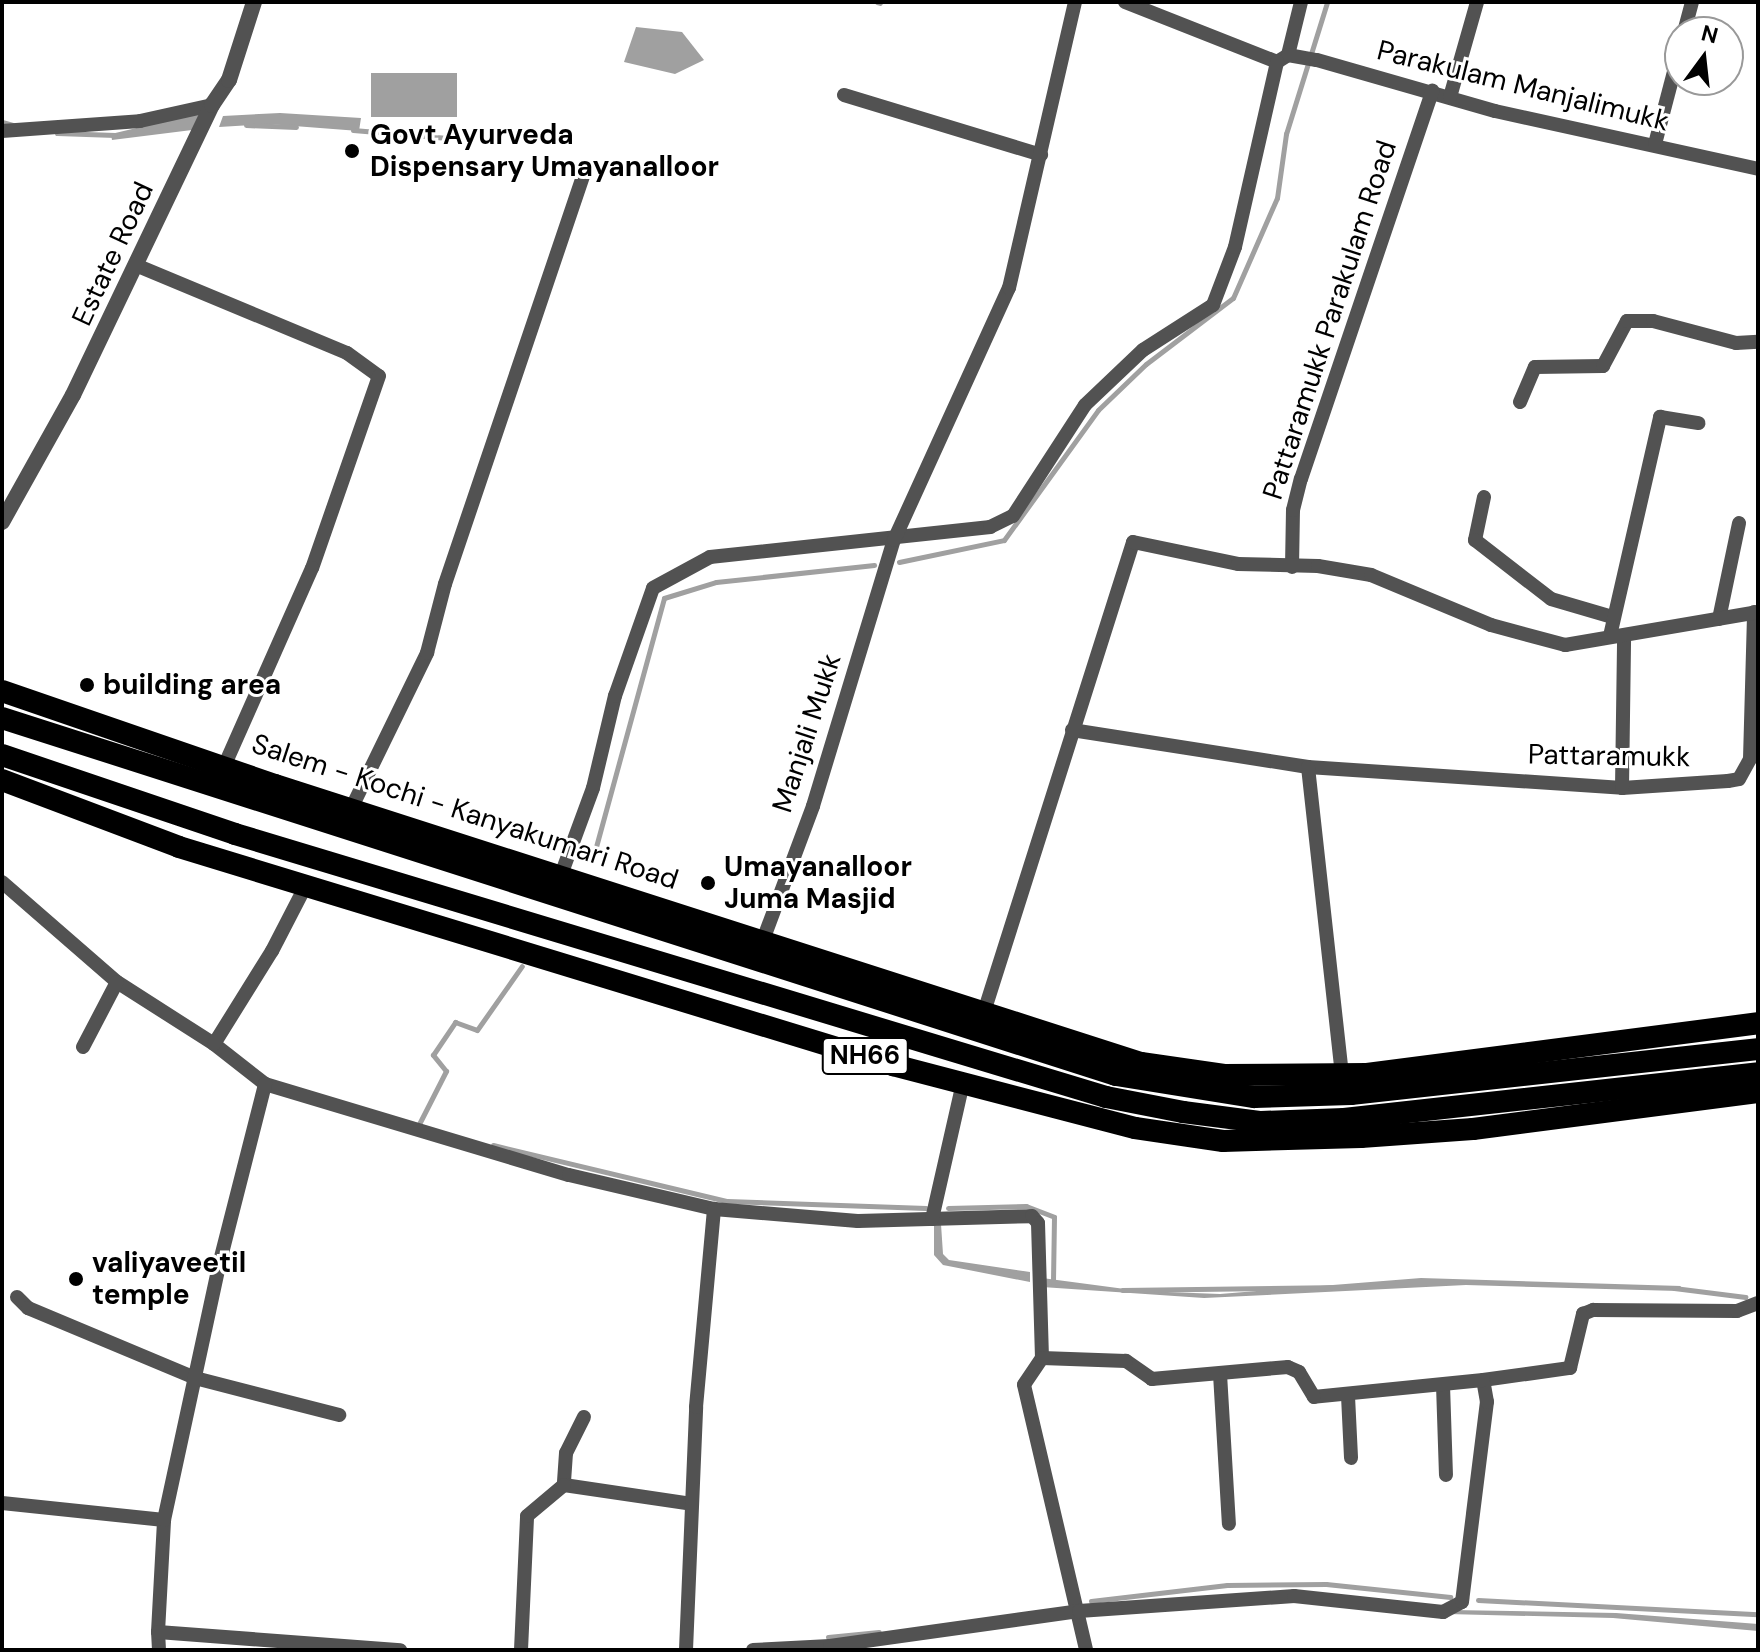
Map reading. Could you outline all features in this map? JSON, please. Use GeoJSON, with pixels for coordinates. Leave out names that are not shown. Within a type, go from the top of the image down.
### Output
{"type":"FeatureCollection","features":[{"type":"Feature","properties":{"kind":"highway","name":"Salem - Kochi - Kanyakumari Road"},"geometry":{"type":"LineString","coordinates":[[2,691],[351,809],[1141,1063],[1224,1075],[1342,1075],[1758,1023]]}},
{"type":"Feature","properties":{"kind":"highway"},"geometry":{"type":"LineString","coordinates":[[2,718],[1116,1075],[1254,1097],[1351,1094],[1758,1049]]}},
{"type":"Feature","properties":{"kind":"highway"},"geometry":{"type":"LineString","coordinates":[[2,755],[235,834],[1106,1097],[1183,1112],[1261,1122],[1344,1119],[1758,1073]]}},
{"type":"Feature","properties":{"kind":"highway","name":"NH66"},"geometry":{"type":"LineString","coordinates":[[2,780],[179,847],[963,1083],[1135,1128],[1223,1141],[1473,1129],[1758,1092]]}},
{"type":"Feature","properties":{"kind":"street","name":"Estate Road"},"geometry":{"type":"LineString","coordinates":[[2,522],[138,266],[212,105],[229,80],[254,2]]}},
{"type":"Feature","properties":{"kind":"street","name":"Manjali Mukk"},"geometry":{"type":"LineString","coordinates":[[763,940],[813,806],[894,540],[1009,288],[1075,2]]}},
{"type":"Feature","properties":{"kind":"street","name":"Parakulam Manjalimukk"},"geometry":{"type":"LineString","coordinates":[[1125,2],[1287,57],[1317,60],[1450,97],[1758,169]]}},
{"type":"Feature","properties":{"kind":"street"},"geometry":{"type":"LineString","coordinates":[[561,875],[593,788],[615,696],[653,588],[710,557],[894,540],[990,527],[1013,516],[1085,405],[1143,350],[1213,305],[1235,247],[1301,2]]}},
{"type":"Feature","properties":{"kind":"street"},"geometry":{"type":"LineString","coordinates":[[1450,97],[1477,2]]}},
{"type":"Feature","properties":{"kind":"street","name":"Pattaramukk Parakulam Road"},"geometry":{"type":"LineString","coordinates":[[1292,567],[1293,510],[1301,479],[1432,91]]}},
{"type":"Feature","properties":{"kind":"street"},"geometry":{"type":"LineString","coordinates":[[844,95],[1041,155]]}},
{"type":"Feature","properties":{"kind":"street"},"geometry":{"type":"LineString","coordinates":[[1655,144],[1668,96]]}},
{"type":"Feature","properties":{"kind":"street"},"geometry":{"type":"LineString","coordinates":[[2,131],[140,121],[212,105]]}},
{"type":"Feature","properties":{"kind":"street"},"geometry":{"type":"LineString","coordinates":[[351,809],[427,653],[445,584],[585,170]]}},
{"type":"Feature","properties":{"kind":"street"},"geometry":{"type":"LineString","coordinates":[[138,266],[347,353],[379,376],[312,568],[224,767]]}},
{"type":"Feature","properties":{"kind":"street"},"geometry":{"type":"LineString","coordinates":[[1520,402],[1535,367],[1603,366],[1627,321],[1653,321],[1727,341],[1758,342]]}},
{"type":"Feature","properties":{"kind":"street"},"geometry":{"type":"LineString","coordinates":[[1622,788],[1617,637],[1612,617],[1660,417],[1699,423]]}},
{"type":"Feature","properties":{"kind":"street"},"geometry":{"type":"LineString","coordinates":[[1484,497],[1475,540],[1551,599],[1612,617]]}},
{"type":"Feature","properties":{"kind":"street"},"geometry":{"type":"LineString","coordinates":[[1719,619],[1739,523]]}},
{"type":"Feature","properties":{"kind":"street"},"geometry":{"type":"LineString","coordinates":[[984,1012],[1133,542],[1238,564],[1371,575],[1491,625],[1556,644],[1617,637],[1756,612]]}},
{"type":"Feature","properties":{"kind":"street","name":"Pattaramukk"},"geometry":{"type":"LineString","coordinates":[[1072,730],[1308,767],[1622,788],[1728,781],[1747,771],[1756,612]]}},
{"type":"Feature","properties":{"kind":"street"},"geometry":{"type":"LineString","coordinates":[[1308,767],[1342,1075]]}},
{"type":"Feature","properties":{"kind":"street"},"geometry":{"type":"LineString","coordinates":[[2,882],[117,982],[214,1044],[265,1084],[569,1175],[714,1209],[858,1221],[1032,1216],[1038,1223],[1042,1358],[1024,1385],[1086,1650]]}},
{"type":"Feature","properties":{"kind":"street"},"geometry":{"type":"LineString","coordinates":[[214,1044],[272,951],[306,885]]}},
{"type":"Feature","properties":{"kind":"street"},"geometry":{"type":"LineString","coordinates":[[83,1047],[117,982]]}},
{"type":"Feature","properties":{"kind":"street"},"geometry":{"type":"LineString","coordinates":[[932,1219],[963,1083]]}},
{"type":"Feature","properties":{"kind":"street"},"geometry":{"type":"LineString","coordinates":[[159,1650],[164,1520],[265,1084]]}},
{"type":"Feature","properties":{"kind":"street"},"geometry":{"type":"LineString","coordinates":[[686,1650],[692,1504],[714,1209]]}},
{"type":"Feature","properties":{"kind":"street"},"geometry":{"type":"LineString","coordinates":[[17,1297],[28,1308],[195,1378],[339,1415]]}},
{"type":"Feature","properties":{"kind":"street"},"geometry":{"type":"LineString","coordinates":[[1042,1358],[1126,1361],[1152,1379],[1288,1367],[1299,1372],[1314,1397],[1348,1396],[1570,1368],[1583,1314],[1593,1310],[1737,1311],[1758,1303]]}},
{"type":"Feature","properties":{"kind":"street"},"geometry":{"type":"LineString","coordinates":[[1220,1374],[1229,1524]]}},
{"type":"Feature","properties":{"kind":"street"},"geometry":{"type":"LineString","coordinates":[[753,1650],[830,1646],[1079,1611],[1317,1595],[1443,1612],[1453,1609],[1467,1591],[1487,1402],[1483,1380]]}},
{"type":"Feature","properties":{"kind":"street"},"geometry":{"type":"LineString","coordinates":[[1443,1385],[1446,1475]]}},
{"type":"Feature","properties":{"kind":"street"},"geometry":{"type":"LineString","coordinates":[[1348,1396],[1351,1458]]}},
{"type":"Feature","properties":{"kind":"street"},"geometry":{"type":"LineString","coordinates":[[521,1650],[527,1516],[564,1485],[566,1453],[584,1417]]}},
{"type":"Feature","properties":{"kind":"street"},"geometry":{"type":"LineString","coordinates":[[564,1485],[692,1504]]}},
{"type":"Feature","properties":{"kind":"street"},"geometry":{"type":"LineString","coordinates":[[2,1503],[164,1520]]}},
{"type":"Feature","properties":{"kind":"street"},"geometry":{"type":"LineString","coordinates":[[158,1632],[400,1650]]}},
{"type":"Feature","properties":{"kind":"shaded area"},"geometry":{"type":"Polygon","coordinates":[[[636,27],[682,32],[704,60],[675,74],[624,62],[636,27]]]}},
{"type":"Feature","properties":{"kind":"shaded area"},"geometry":{"type":"Polygon","coordinates":[[[371,73],[457,73],[457,117],[371,117],[371,73]]]}},
{"type":"Feature","properties":{"kind":"shaded area"},"geometry":{"type":"Polygon","coordinates":[[[200,113],[192,130],[112,140],[111,134],[200,113]]]}},
{"type":"Feature","properties":{"kind":"shaded area"},"geometry":{"type":"Polygon","coordinates":[[[280,113],[361,118],[359,131],[268,124],[219,127],[223,116],[280,113]]]}},
{"type":"Feature","properties":{"kind":"shaded area"},"geometry":{"type":"Polygon","coordinates":[[[934,1224],[941,1224],[943,1254],[949,1260],[1030,1272],[1030,1282],[943,1265],[934,1255],[934,1224]]]}},
{"type":"Feature","properties":{"kind":"shaded area"},"geometry":{"type":"Polygon","coordinates":[[[1042,1278],[1140,1291],[1220,1294],[1421,1278],[1681,1286],[1678,1291],[1466,1285],[1204,1298],[1042,1287],[1042,1278]]]}},
{"type":"Feature","properties":{"kind":"shaded area"},"geometry":{"type":"Polygon","coordinates":[[[1451,1610],[1616,1613],[1758,1624],[1758,1631],[1613,1618],[1447,1614],[1451,1610]]]}},
{"type":"Feature","properties":{"kind":"waterway"},"geometry":{"type":"LineString","coordinates":[[899,562],[1004,540],[1098,410],[1146,364],[1233,298],[1277,198],[1286,134],[1327,2]]}},
{"type":"Feature","properties":{"kind":"waterway"},"geometry":{"type":"LineString","coordinates":[[2,122],[13,125]]}},
{"type":"Feature","properties":{"kind":"waterway"},"geometry":{"type":"LineString","coordinates":[[246,125],[296,127]]}},
{"type":"Feature","properties":{"kind":"waterway"},"geometry":{"type":"LineString","coordinates":[[353,130],[448,138]]}},
{"type":"Feature","properties":{"kind":"waterway"},"geometry":{"type":"LineString","coordinates":[[57,133],[115,135]]}},
{"type":"Feature","properties":{"kind":"waterway"},"geometry":{"type":"LineString","coordinates":[[594,854],[664,598],[716,582],[874,565]]}},
{"type":"Feature","properties":{"kind":"waterway"},"geometry":{"type":"LineString","coordinates":[[418,1126],[446,1071],[433,1055],[455,1022],[477,1030],[522,966]]}},
{"type":"Feature","properties":{"kind":"waterway"},"geometry":{"type":"LineString","coordinates":[[493,1145],[727,1201],[926,1208]]}},
{"type":"Feature","properties":{"kind":"waterway"},"geometry":{"type":"LineString","coordinates":[[948,1208],[1026,1206],[1054,1217],[1053,1284]]}},
{"type":"Feature","properties":{"kind":"waterway"},"geometry":{"type":"LineString","coordinates":[[1122,1290],[1344,1287]]}},
{"type":"Feature","properties":{"kind":"waterway"},"geometry":{"type":"LineString","coordinates":[[1674,1288],[1745,1297]]}},
{"type":"Feature","properties":{"kind":"waterway"},"geometry":{"type":"LineString","coordinates":[[1091,1601],[1227,1585],[1326,1584],[1450,1597]]}},
{"type":"Feature","properties":{"kind":"waterway"},"geometry":{"type":"LineString","coordinates":[[1478,1600],[1758,1614]]}},
{"type":"Feature","properties":{"kind":"waterway"},"geometry":{"type":"LineString","coordinates":[[828,1637],[879,1632]]}},
{"type":"Feature","properties":{"kind":"place","name":"Govt Ayurveda Dispensary Umayanalloor"},"geometry":{"type":"Point","coordinates":[352,151]}},
{"type":"Feature","properties":{"kind":"place","name":"building area"},"geometry":{"type":"Point","coordinates":[87,685]}},
{"type":"Feature","properties":{"kind":"place","name":"Umayanalloor Juma Masjid"},"geometry":{"type":"Point","coordinates":[708,883]}},
{"type":"Feature","properties":{"kind":"place","name":"valiyaveetil temple"},"geometry":{"type":"Point","coordinates":[76,1279]}}]}
